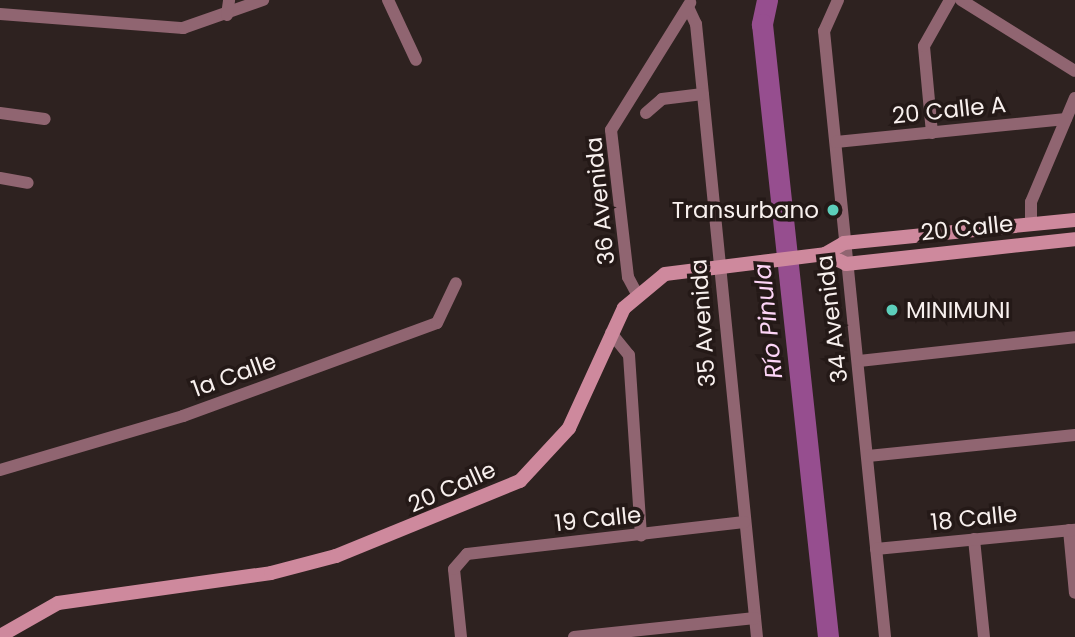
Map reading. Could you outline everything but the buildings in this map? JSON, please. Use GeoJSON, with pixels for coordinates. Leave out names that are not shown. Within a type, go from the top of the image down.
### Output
{"type":"FeatureCollection","features":[{"type":"Feature","properties":{"kind":"main road","name":"20 Calle"},"geometry":{"type":"LineString","coordinates":[[0,636],[58,603],[271,573],[475,504],[520,481],[555,448],[585,401],[611,333],[637,294],[665,274],[809,257],[825,254],[844,243],[1075,220]]}},
{"type":"Feature","properties":{"kind":"main road","name":"20 Calle"},"geometry":{"type":"LineString","coordinates":[[846,264],[1075,239]]}},
{"type":"Feature","properties":{"kind":"main road"},"geometry":{"type":"LineString","coordinates":[[825,254],[846,264]]}},
{"type":"Feature","properties":{"kind":"street"},"geometry":{"type":"LineString","coordinates":[[227,15],[229,0]]}},
{"type":"Feature","properties":{"kind":"street"},"geometry":{"type":"LineString","coordinates":[[0,14],[183,28],[227,15],[262,0]]}},
{"type":"Feature","properties":{"kind":"street"},"geometry":{"type":"LineString","coordinates":[[388,0],[416,60]]}},
{"type":"Feature","properties":{"kind":"street","name":"34 Avenida"},"geometry":{"type":"LineString","coordinates":[[838,0],[824,31],[885,637]]}},
{"type":"Feature","properties":{"kind":"street"},"geometry":{"type":"LineString","coordinates":[[932,133],[924,46],[950,0]]}},
{"type":"Feature","properties":{"kind":"street"},"geometry":{"type":"LineString","coordinates":[[961,0],[1075,71]]}},
{"type":"Feature","properties":{"kind":"street","name":"35 Avenida"},"geometry":{"type":"LineString","coordinates":[[690,3],[703,94],[757,637]]}},
{"type":"Feature","properties":{"kind":"street","name":"36 Avenida"},"geometry":{"type":"LineString","coordinates":[[637,294],[628,277],[611,130],[690,3]]}},
{"type":"Feature","properties":{"kind":"street"},"geometry":{"type":"LineString","coordinates":[[646,113],[662,99],[703,94]]}},
{"type":"Feature","properties":{"kind":"street"},"geometry":{"type":"LineString","coordinates":[[1031,224],[1031,202],[1075,98]]}},
{"type":"Feature","properties":{"kind":"street"},"geometry":{"type":"LineString","coordinates":[[0,113],[45,120]]}},
{"type":"Feature","properties":{"kind":"street","name":"20 Calle A"},"geometry":{"type":"LineString","coordinates":[[836,142],[1066,119]]}},
{"type":"Feature","properties":{"kind":"street"},"geometry":{"type":"LineString","coordinates":[[0,178],[28,183]]}},
{"type":"Feature","properties":{"kind":"street","name":"1a Calle"},"geometry":{"type":"LineString","coordinates":[[0,470],[183,416],[437,323],[456,283]]}},
{"type":"Feature","properties":{"kind":"street"},"geometry":{"type":"LineString","coordinates":[[611,333],[629,355],[640,536]]}},
{"type":"Feature","properties":{"kind":"street"},"geometry":{"type":"LineString","coordinates":[[859,361],[1075,337]]}},
{"type":"Feature","properties":{"kind":"street"},"geometry":{"type":"LineString","coordinates":[[868,456],[1075,435]]}},
{"type":"Feature","properties":{"kind":"street","name":"19 Calle"},"geometry":{"type":"LineString","coordinates":[[461,637],[454,569],[459,560],[472,552],[640,536],[744,522]]}},
{"type":"Feature","properties":{"kind":"street"},"geometry":{"type":"LineString","coordinates":[[1072,530],[1075,593]]}},
{"type":"Feature","properties":{"kind":"street","name":"18 Calle"},"geometry":{"type":"LineString","coordinates":[[876,549],[1072,530]]}},
{"type":"Feature","properties":{"kind":"street"},"geometry":{"type":"LineString","coordinates":[[974,539],[984,637]]}},
{"type":"Feature","properties":{"kind":"street"},"geometry":{"type":"LineString","coordinates":[[574,637],[755,618]]}},
{"type":"Feature","properties":{"kind":"waterway","name":"Río Pinula"},"geometry":{"type":"LineString","coordinates":[[767,0],[762,24],[828,637]]}},
{"type":"Feature","properties":{"kind":"place","name":"Transurbano"},"geometry":{"type":"Point","coordinates":[833,210]}},
{"type":"Feature","properties":{"kind":"place","name":"MINIMUNI"},"geometry":{"type":"Point","coordinates":[892,310]}}]}
